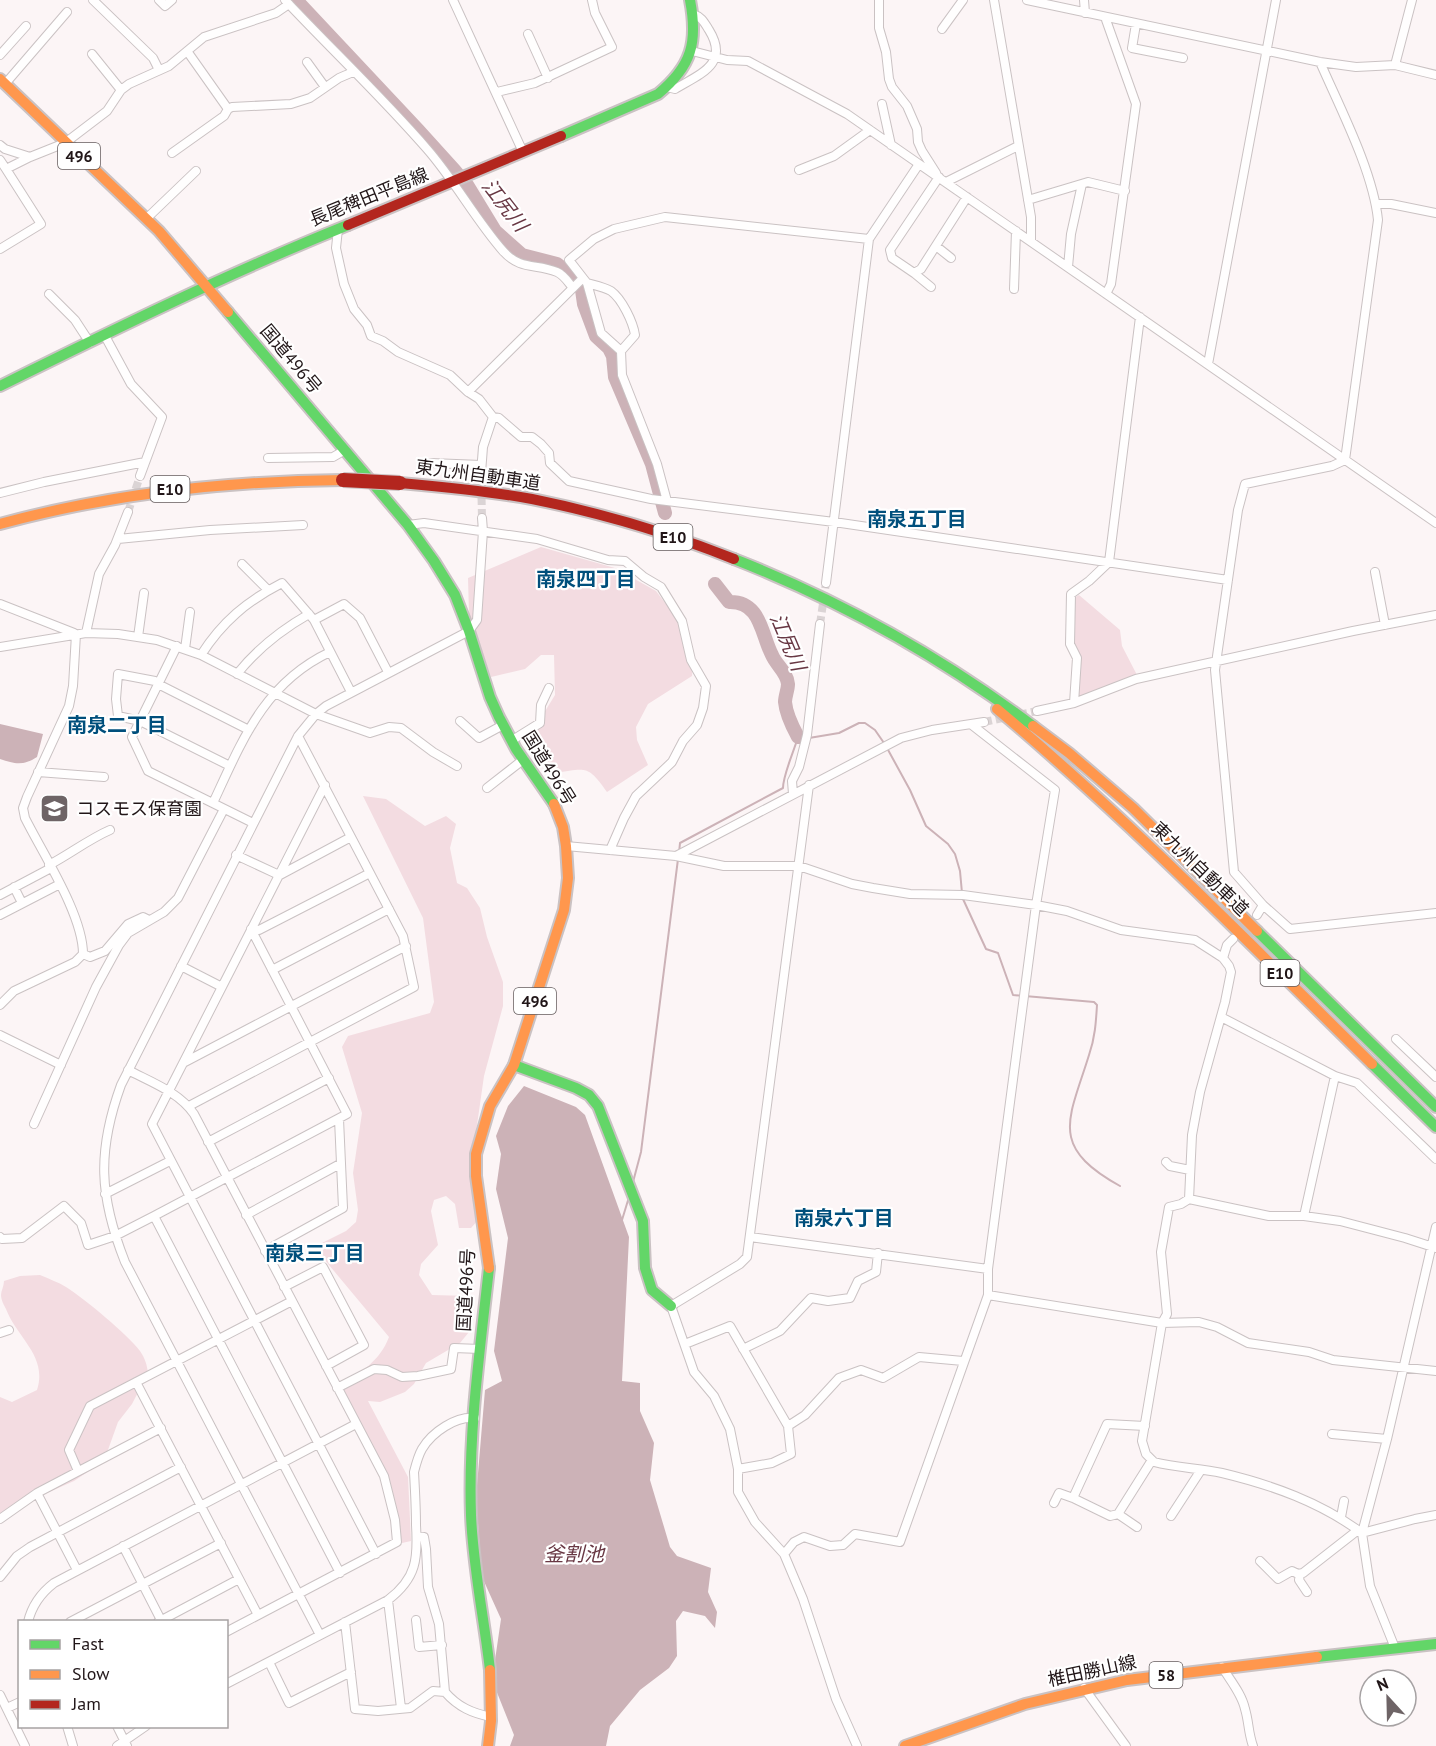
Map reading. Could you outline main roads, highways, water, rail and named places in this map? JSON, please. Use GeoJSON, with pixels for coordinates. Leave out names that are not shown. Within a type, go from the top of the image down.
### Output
{"type":"FeatureCollection","features":[{"type":"Feature","properties":{"kind":"main road","name":"長尾稗田平島線"},"geometry":{"type":"LineString","coordinates":[[1,383],[105,336],[207,285],[646,100],[668,87],[684,69],[694,40],[692,7]]}},
{"type":"Feature","properties":{"kind":"main road","name":"国道496号"},"geometry":{"type":"LineString","coordinates":[[2,82],[146,219],[207,285],[408,525],[434,561],[454,596],[469,631],[490,697],[511,741],[552,800],[563,827],[568,878],[564,910],[514,1065],[490,1106],[476,1154],[476,1176],[489,1265],[480,1349],[470,1491],[473,1547],[490,1674],[491,1717],[488,1746]]}},
{"type":"Feature","properties":{"kind":"main road","name":"東九州自動車道"},"geometry":{"type":"LineString","coordinates":[[0,524],[109,499],[170,489],[291,480],[343,480],[400,483],[531,500],[617,519],[724,554],[860,616],[1026,719],[1097,776],[1141,817],[1436,1107]]}},
{"type":"Feature","properties":{"kind":"main road","name":"東九州自動車道"},"geometry":{"type":"LineString","coordinates":[[924,654],[1002,713],[1105,803],[1436,1128]]}},
{"type":"Feature","properties":{"kind":"main road"},"geometry":{"type":"LineString","coordinates":[[514,1065],[576,1088],[589,1095],[598,1106],[643,1221],[645,1268],[652,1290],[671,1306]]}},
{"type":"Feature","properties":{"kind":"main road","name":"椎田勝山線"},"geometry":{"type":"LineString","coordinates":[[905,1746],[979,1719],[1084,1689],[1127,1680],[1222,1667],[1436,1644]]}},
{"type":"Feature","properties":{"kind":"water"},"geometry":{"type":"Polygon","coordinates":[[[0,724],[43,734],[37,757],[19,763],[0,759],[0,724]]]}},
{"type":"Feature","properties":{"kind":"water","name":"釜割池"},"geometry":{"type":"Polygon","coordinates":[[[524,1086],[576,1107],[585,1115],[629,1237],[622,1381],[640,1383],[640,1411],[654,1443],[650,1480],[670,1547],[677,1556],[711,1568],[708,1592],[717,1612],[715,1628],[705,1616],[683,1611],[676,1621],[677,1656],[669,1668],[640,1690],[610,1726],[606,1746],[510,1746],[514,1735],[496,1690],[494,1667],[501,1619],[482,1577],[476,1497],[485,1390],[502,1381],[494,1351],[508,1238],[496,1189],[501,1154],[496,1136],[508,1106],[524,1086]]]}},
{"type":"Feature","properties":{"kind":"waterway","name":"江尻川"},"geometry":{"type":"LineString","coordinates":[[296,0],[455,171],[467,185],[495,231],[522,255],[557,264],[574,277],[582,290],[584,304],[596,336],[609,348],[613,356],[615,377],[652,464],[665,513]]}},
{"type":"Feature","properties":{"kind":"waterway","name":"江尻川"},"geometry":{"type":"LineString","coordinates":[[715,584],[729,602],[740,603],[748,607],[758,620],[772,655],[787,680],[786,706],[798,737]]}},
{"type":"Feature","properties":{"kind":"waterway"},"geometry":{"type":"LineString","coordinates":[[809,738],[839,733],[859,723],[865,723],[875,730],[884,743]]}},
{"type":"Feature","properties":{"kind":"waterway"},"geometry":{"type":"LineString","coordinates":[[679,853],[680,843],[783,788],[798,737],[803,737]]}},
{"type":"Feature","properties":{"kind":"waterway"},"geometry":{"type":"LineString","coordinates":[[887,748],[926,826],[948,844],[955,854],[960,871],[962,893]]}},
{"type":"Feature","properties":{"kind":"waterway"},"geometry":{"type":"LineString","coordinates":[[633,1182],[641,1152],[678,859]]}},
{"type":"Feature","properties":{"kind":"waterway"},"geometry":{"type":"LineString","coordinates":[[963,899],[986,949],[998,953],[1013,995],[1094,1002],[1097,1005],[1093,1042],[1075,1097],[1070,1130],[1073,1144],[1082,1158],[1097,1172],[1120,1186]]}},
{"type":"Feature","properties":{"kind":"waterway"},"geometry":{"type":"LineString","coordinates":[[622,1220],[629,1197]]}},
{"type":"Feature","properties":{"kind":"tunnel"},"geometry":{"type":"LineString","coordinates":[[481,473],[482,518]]}},
{"type":"Feature","properties":{"kind":"tunnel"},"geometry":{"type":"LineString","coordinates":[[128,512],[140,476]]}},
{"type":"Feature","properties":{"kind":"tunnel"},"geometry":{"type":"LineString","coordinates":[[820,624],[826,583]]}},
{"type":"Feature","properties":{"kind":"tunnel"},"geometry":{"type":"LineString","coordinates":[[984,722],[1037,711]]}},
{"type":"Feature","properties":{"kind":"place","name":"コスモス保育園"},"geometry":{"type":"Point","coordinates":[55,809]}},
{"type":"Feature","properties":{"kind":"district","name":"南泉五丁目"},"geometry":{"type":"Point","coordinates":[917,519]}},
{"type":"Feature","properties":{"kind":"district","name":"南泉四丁目"},"geometry":{"type":"Point","coordinates":[586,579]}},
{"type":"Feature","properties":{"kind":"district","name":"南泉二丁目"},"geometry":{"type":"Point","coordinates":[117,725]}},
{"type":"Feature","properties":{"kind":"district","name":"南泉六丁目"},"geometry":{"type":"Point","coordinates":[844,1218]}},
{"type":"Feature","properties":{"kind":"district","name":"南泉三丁目"},"geometry":{"type":"Point","coordinates":[315,1253]}}]}
